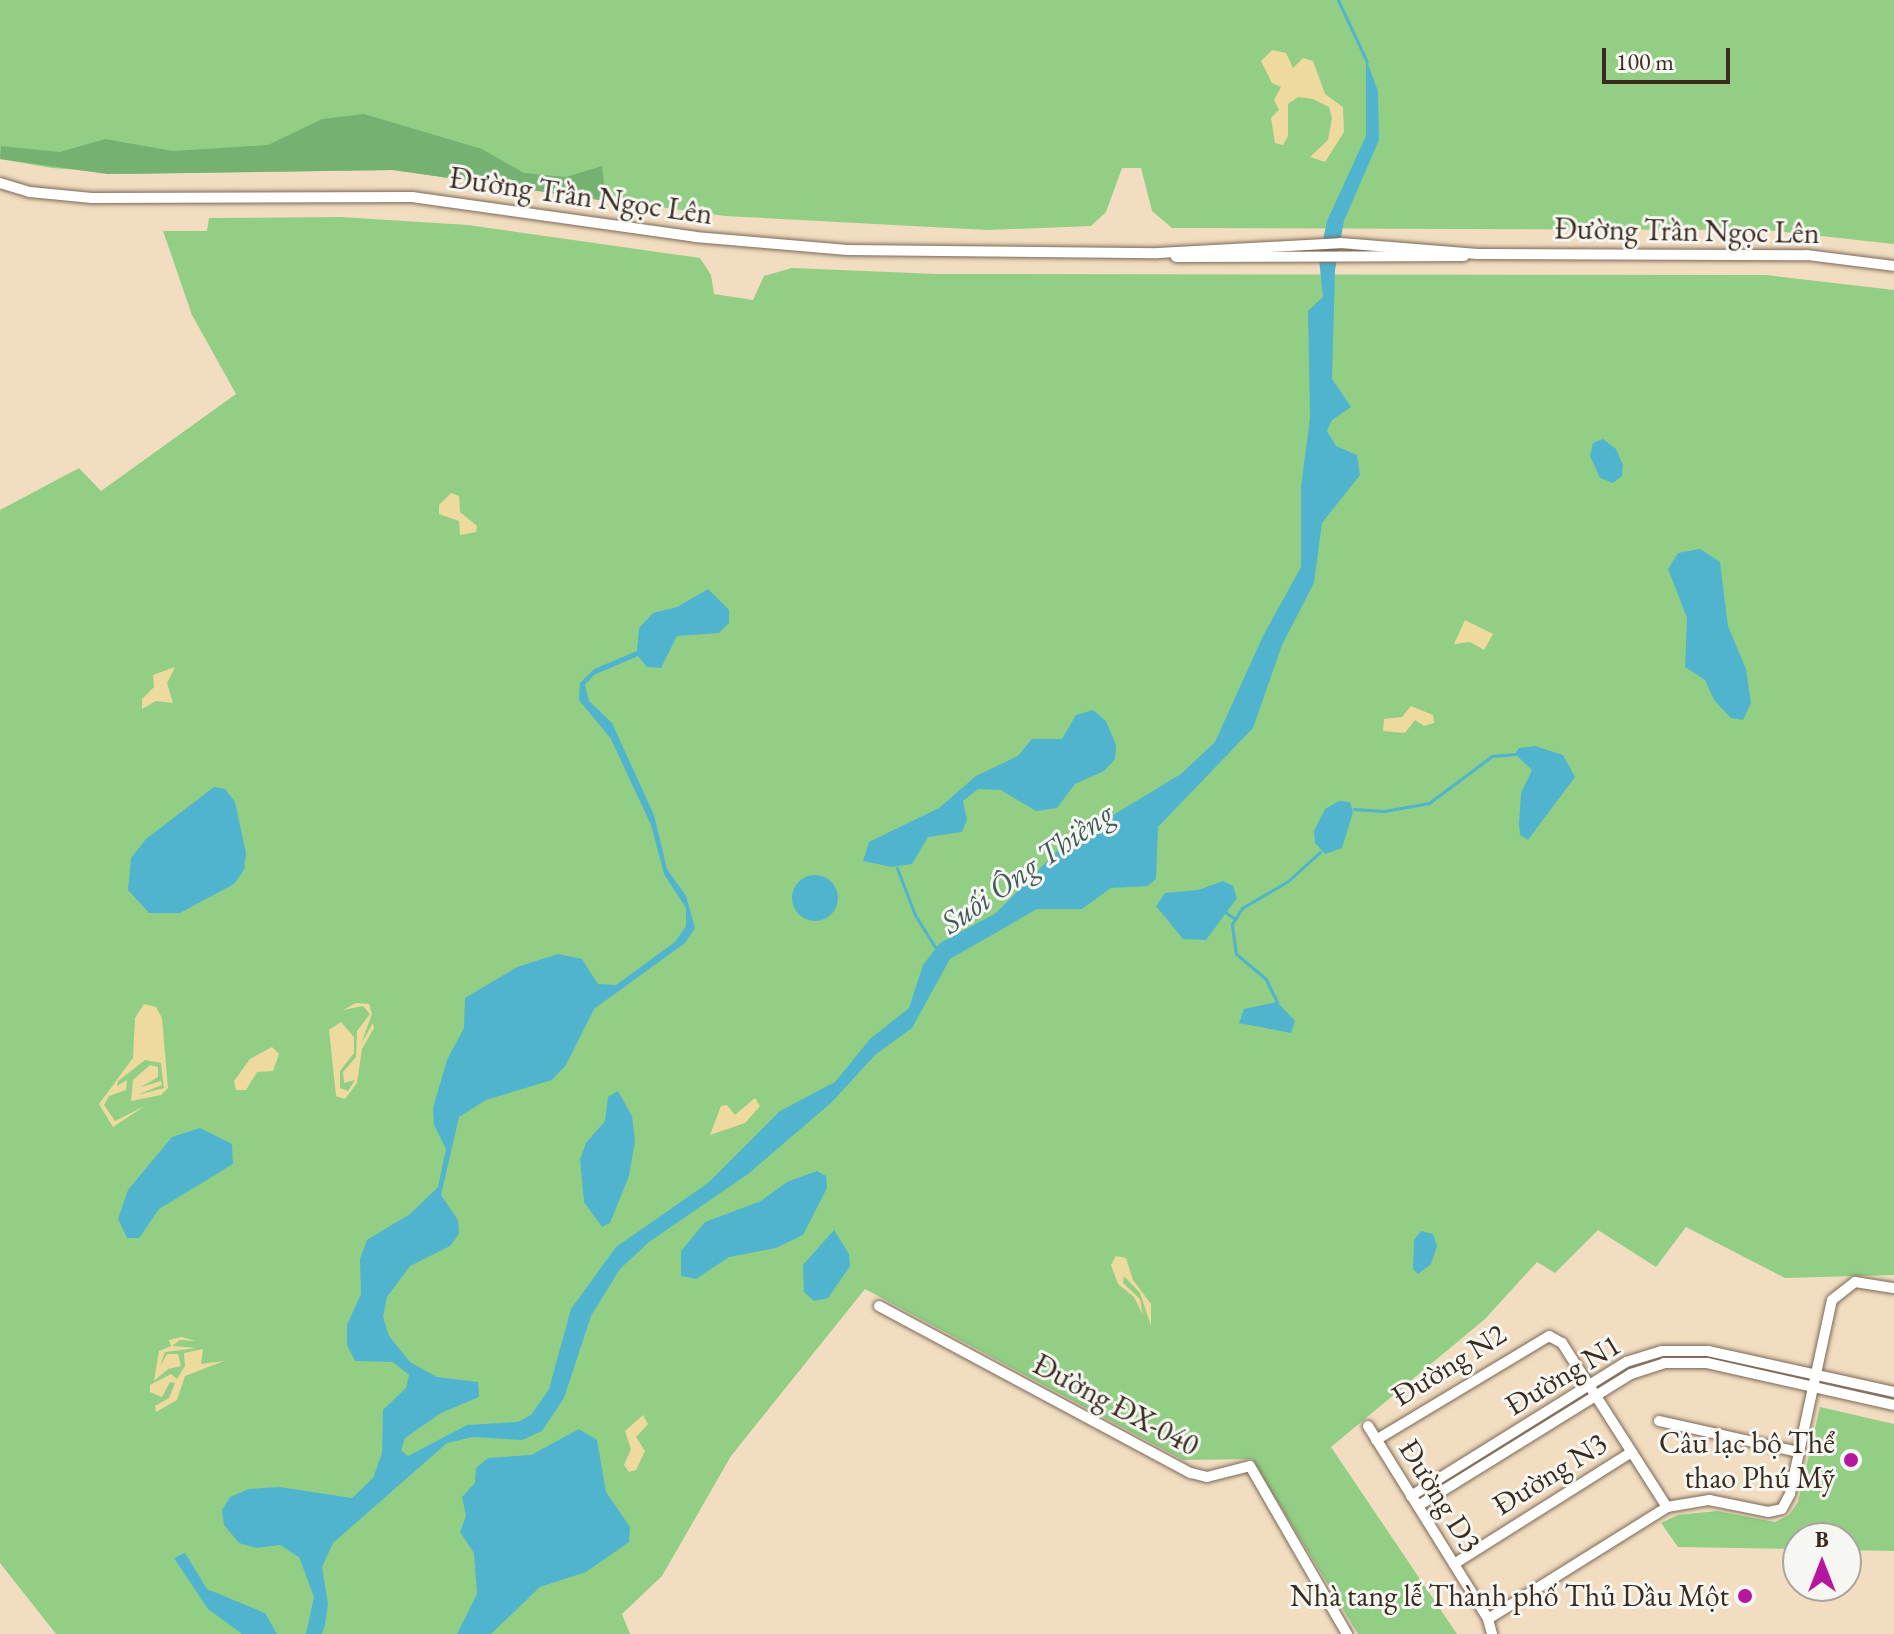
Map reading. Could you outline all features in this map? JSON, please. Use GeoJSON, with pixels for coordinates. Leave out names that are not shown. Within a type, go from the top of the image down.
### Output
{"type":"FeatureCollection","features":[{"type":"Feature","properties":{"kind":"street","name":"Đường Trần Ngọc Lên"},"geometry":{"type":"LineString","coordinates":[[0,183],[30,192],[92,198],[394,195],[805,247],[1158,253],[1340,243],[1478,254]]}},
{"type":"Feature","properties":{"kind":"street","name":"Đường Trần Ngọc Lên"},"geometry":{"type":"LineString","coordinates":[[1158,253],[1188,258],[1790,254],[1894,266]]}},
{"type":"Feature","properties":{"kind":"street"},"geometry":{"type":"LineString","coordinates":[[1488,1619],[1667,1507],[1709,1500],[1779,1511],[1789,1499],[1830,1305],[1839,1290],[1861,1282],[1894,1288]]}},
{"type":"Feature","properties":{"kind":"street","name":"Đường ĐX-040"},"geometry":{"type":"LineString","coordinates":[[879,1306],[1191,1473],[1214,1476],[1250,1466],[1347,1634]]}},
{"type":"Feature","properties":{"kind":"street","name":"Đường N2"},"geometry":{"type":"LineString","coordinates":[[1376,1440],[1549,1336],[1562,1343],[1589,1385]]}},
{"type":"Feature","properties":{"kind":"street","name":"Đường N1"},"geometry":{"type":"LineString","coordinates":[[1411,1496],[1637,1357],[1674,1349],[1708,1351],[1894,1392]]}},
{"type":"Feature","properties":{"kind":"street","name":"Đường N1"},"geometry":{"type":"LineString","coordinates":[[1418,1506],[1631,1374],[1674,1362],[1707,1363],[1894,1405]]}},
{"type":"Feature","properties":{"kind":"street"},"geometry":{"type":"LineString","coordinates":[[1589,1385],[1667,1507]]}},
{"type":"Feature","properties":{"kind":"street"},"geometry":{"type":"LineString","coordinates":[[1659,1421],[1799,1452]]}},
{"type":"Feature","properties":{"kind":"street","name":"Đường D3"},"geometry":{"type":"LineString","coordinates":[[1368,1426],[1488,1619],[1492,1634]]}},
{"type":"Feature","properties":{"kind":"street","name":"Đường N3"},"geometry":{"type":"LineString","coordinates":[[1454,1564],[1632,1452]]}},
{"type":"Feature","properties":{"kind":"green space"},"geometry":{"type":"Polygon","coordinates":[[[0,0],[1894,0],[1894,244],[1766,230],[1172,228],[1152,211],[1141,168],[1122,168],[1106,212],[1091,226],[988,230],[725,216],[393,170],[129,174],[52,168],[0,159],[0,0]]]}},
{"type":"Feature","properties":{"kind":"green space"},"geometry":{"type":"Polygon","coordinates":[[[364,114],[482,149],[524,173],[566,177],[602,166],[606,201],[393,170],[107,174],[0,159],[1,146],[60,152],[105,139],[173,151],[268,145],[322,119],[364,114]]]}},
{"type":"Feature","properties":{"kind":"green space"},"geometry":{"type":"Polygon","coordinates":[[[341,217],[468,225],[700,258],[711,275],[714,294],[753,300],[764,276],[792,268],[937,274],[1766,275],[1894,290],[1894,1275],[1785,1278],[1686,1227],[1656,1267],[1598,1230],[1555,1273],[1537,1262],[1485,1319],[1331,1447],[1457,1634],[1358,1634],[1252,1459],[1183,1460],[865,1289],[731,1456],[662,1576],[622,1614],[630,1634],[56,1634],[0,1563],[0,510],[79,468],[101,491],[236,394],[192,315],[163,231],[207,231],[209,218],[341,217]]]}},
{"type":"Feature","properties":{"kind":"green space","name":"Câu lạc bộ Thể thao Phú Mỹ"},"geometry":{"type":"Polygon","coordinates":[[[1820,1407],[1894,1424],[1894,1551],[1862,1550],[1862,1522],[1782,1522],[1782,1549],[1678,1547],[1661,1523],[1678,1515],[1717,1511],[1775,1522],[1789,1515],[1798,1502],[1820,1407]]]}},
{"type":"Feature","properties":{"kind":"sand"},"geometry":{"type":"Polygon","coordinates":[[[1272,50],[1286,53],[1293,68],[1303,58],[1313,61],[1325,94],[1343,107],[1344,132],[1325,162],[1310,157],[1328,140],[1332,118],[1329,107],[1313,99],[1298,97],[1288,104],[1288,136],[1283,145],[1275,143],[1271,118],[1279,110],[1274,100],[1281,87],[1272,83],[1261,61],[1272,50]]]}},
{"type":"Feature","properties":{"kind":"sand"},"geometry":{"type":"Polygon","coordinates":[[[451,493],[459,496],[460,512],[477,526],[476,532],[460,535],[459,521],[439,514],[439,505],[451,493]]]}},
{"type":"Feature","properties":{"kind":"sand"},"geometry":{"type":"Polygon","coordinates":[[[1465,620],[1493,634],[1484,650],[1470,642],[1454,644],[1465,620]]]}},
{"type":"Feature","properties":{"kind":"sand"},"geometry":{"type":"Polygon","coordinates":[[[175,667],[167,683],[173,703],[156,701],[142,709],[142,699],[154,687],[153,675],[175,667]]]}},
{"type":"Feature","properties":{"kind":"sand"},"geometry":{"type":"Polygon","coordinates":[[[1411,706],[1433,715],[1434,723],[1424,726],[1415,720],[1405,733],[1383,731],[1384,719],[1402,717],[1411,706]]]}},
{"type":"Feature","properties":{"kind":"sand"},"geometry":{"type":"Polygon","coordinates":[[[356,1003],[369,1004],[372,1014],[361,1044],[373,1023],[374,1028],[362,1049],[357,1083],[345,1099],[336,1096],[329,1030],[341,1022],[354,1037],[354,1053],[340,1071],[340,1088],[348,1091],[355,1080],[344,1083],[343,1072],[356,1057],[357,1031],[370,1014],[363,1006],[343,1010],[356,1003]]]}},
{"type":"Feature","properties":{"kind":"sand"},"geometry":{"type":"Polygon","coordinates":[[[144,1004],[156,1007],[162,1018],[168,1088],[161,1095],[131,1101],[133,1080],[150,1065],[158,1067],[158,1077],[141,1087],[161,1081],[162,1085],[137,1095],[164,1088],[161,1063],[145,1060],[118,1081],[117,1086],[127,1080],[126,1090],[109,1096],[104,1105],[115,1121],[145,1106],[113,1127],[99,1104],[133,1058],[135,1018],[144,1004]]]}},
{"type":"Feature","properties":{"kind":"sand"},"geometry":{"type":"Polygon","coordinates":[[[272,1047],[279,1054],[273,1071],[257,1072],[246,1090],[236,1090],[234,1081],[250,1059],[272,1047]]]}},
{"type":"Feature","properties":{"kind":"sand"},"geometry":{"type":"Polygon","coordinates":[[[755,1098],[760,1106],[745,1123],[710,1135],[721,1106],[727,1105],[735,1115],[755,1098]]]}},
{"type":"Feature","properties":{"kind":"sand"},"geometry":{"type":"Polygon","coordinates":[[[1116,1256],[1126,1258],[1133,1280],[1151,1304],[1151,1326],[1140,1293],[1124,1276],[1123,1283],[1140,1299],[1143,1315],[1134,1297],[1118,1284],[1111,1265],[1116,1256]]]}},
{"type":"Feature","properties":{"kind":"sand"},"geometry":{"type":"Polygon","coordinates":[[[182,1337],[196,1341],[180,1340],[172,1346],[197,1348],[165,1352],[160,1366],[167,1354],[178,1354],[181,1366],[168,1369],[154,1381],[159,1351],[171,1346],[169,1340],[182,1337]]]}},
{"type":"Feature","properties":{"kind":"sand"},"geometry":{"type":"Polygon","coordinates":[[[203,1349],[201,1364],[224,1361],[185,1376],[177,1400],[156,1412],[155,1406],[169,1398],[175,1383],[170,1382],[162,1397],[150,1392],[150,1385],[171,1374],[177,1379],[185,1366],[184,1353],[203,1349]]]}},
{"type":"Feature","properties":{"kind":"sand"},"geometry":{"type":"Polygon","coordinates":[[[643,1415],[648,1424],[636,1437],[645,1451],[636,1470],[629,1472],[624,1465],[631,1449],[625,1431],[643,1415]]]}},
{"type":"Feature","properties":{"kind":"water"},"geometry":{"type":"Polygon","coordinates":[[[1366,59],[1378,91],[1379,140],[1344,221],[1335,270],[1332,379],[1351,407],[1332,420],[1327,431],[1336,446],[1357,455],[1360,475],[1322,523],[1314,583],[1282,645],[1253,728],[1158,827],[1156,879],[1148,886],[1111,888],[1082,909],[1037,909],[950,959],[912,1028],[875,1055],[832,1102],[748,1174],[649,1242],[620,1269],[591,1316],[564,1398],[542,1431],[522,1440],[473,1437],[447,1443],[333,1543],[322,1567],[328,1604],[325,1625],[322,1634],[306,1634],[314,1597],[299,1557],[280,1545],[256,1548],[239,1543],[224,1525],[222,1510],[230,1497],[249,1489],[279,1487],[352,1498],[373,1478],[382,1453],[383,1410],[406,1388],[409,1375],[393,1362],[355,1361],[347,1345],[347,1325],[361,1294],[360,1259],[367,1240],[410,1214],[438,1187],[446,1149],[434,1125],[433,1108],[447,1060],[464,1028],[465,998],[517,967],[558,954],[582,959],[598,984],[616,985],[675,942],[686,926],[686,908],[664,874],[651,825],[611,739],[579,700],[580,683],[594,669],[637,651],[639,628],[653,613],[677,607],[708,589],[729,610],[729,623],[719,633],[677,636],[661,668],[647,667],[638,656],[594,675],[585,685],[589,701],[612,723],[654,815],[667,869],[686,896],[695,928],[685,943],[594,1009],[566,1065],[552,1080],[486,1100],[459,1117],[441,1195],[458,1220],[459,1234],[450,1246],[410,1266],[387,1297],[383,1317],[389,1336],[410,1362],[437,1377],[478,1382],[479,1397],[441,1413],[405,1438],[401,1450],[408,1456],[467,1425],[518,1422],[531,1415],[549,1389],[571,1309],[616,1247],[708,1183],[780,1111],[835,1082],[870,1039],[909,1008],[923,965],[940,943],[996,913],[1062,846],[1181,774],[1215,742],[1263,636],[1301,567],[1301,486],[1310,418],[1308,311],[1323,297],[1319,259],[1327,221],[1366,136],[1366,59]]]}},
{"type":"Feature","properties":{"kind":"water"},"geometry":{"type":"Polygon","coordinates":[[[1603,439],[1616,449],[1623,465],[1622,476],[1613,483],[1600,478],[1590,456],[1593,443],[1603,439]]]}},
{"type":"Feature","properties":{"kind":"water"},"geometry":{"type":"Polygon","coordinates":[[[1700,549],[1720,562],[1728,626],[1746,669],[1751,703],[1743,720],[1731,718],[1714,700],[1705,680],[1685,667],[1687,618],[1668,569],[1678,553],[1700,549]]]}},
{"type":"Feature","properties":{"kind":"water"},"geometry":{"type":"Polygon","coordinates":[[[1093,710],[1106,721],[1116,745],[1115,759],[1104,771],[1075,784],[1057,808],[1036,811],[1001,790],[978,789],[963,801],[967,820],[962,832],[928,837],[912,864],[892,867],[863,861],[869,842],[939,808],[976,776],[1018,756],[1032,739],[1062,739],[1076,715],[1093,710]]]}},
{"type":"Feature","properties":{"kind":"water"},"geometry":{"type":"Polygon","coordinates":[[[1535,746],[1563,755],[1575,777],[1528,840],[1520,835],[1519,824],[1521,793],[1532,770],[1515,754],[1519,748],[1535,746]]]}},
{"type":"Feature","properties":{"kind":"water"},"geometry":{"type":"Polygon","coordinates":[[[214,787],[225,789],[235,802],[246,853],[244,870],[234,884],[180,913],[149,913],[128,890],[131,858],[146,839],[214,787]]]}},
{"type":"Feature","properties":{"kind":"water"},"geometry":{"type":"Polygon","coordinates":[[[1339,801],[1350,802],[1353,812],[1342,848],[1325,854],[1315,843],[1314,831],[1325,809],[1339,801]]]}},
{"type":"Feature","properties":{"kind":"water"},"geometry":{"type":"Polygon","coordinates":[[[815,875],[831,882],[838,898],[831,914],[815,921],[799,914],[792,898],[799,882],[815,875]]]}},
{"type":"Feature","properties":{"kind":"water"},"geometry":{"type":"Polygon","coordinates":[[[1223,881],[1233,886],[1237,898],[1206,940],[1183,939],[1156,906],[1165,893],[1198,890],[1223,881]]]}},
{"type":"Feature","properties":{"kind":"water"},"geometry":{"type":"Polygon","coordinates":[[[1277,1002],[1295,1021],[1291,1033],[1239,1023],[1244,1009],[1277,1002]]]}},
{"type":"Feature","properties":{"kind":"water"},"geometry":{"type":"Polygon","coordinates":[[[618,1091],[632,1116],[635,1141],[629,1176],[610,1223],[602,1227],[584,1202],[580,1159],[586,1143],[605,1121],[608,1097],[618,1091]]]}},
{"type":"Feature","properties":{"kind":"water"},"geometry":{"type":"Polygon","coordinates":[[[200,1128],[232,1144],[233,1164],[159,1209],[139,1238],[127,1238],[118,1219],[128,1190],[172,1137],[200,1128]]]}},
{"type":"Feature","properties":{"kind":"water"},"geometry":{"type":"Polygon","coordinates":[[[817,1171],[826,1176],[827,1188],[803,1235],[776,1248],[729,1257],[696,1279],[681,1276],[681,1251],[705,1222],[761,1201],[787,1182],[817,1171]]]}},
{"type":"Feature","properties":{"kind":"water"},"geometry":{"type":"Polygon","coordinates":[[[834,1230],[849,1254],[850,1266],[828,1298],[814,1301],[804,1292],[803,1265],[834,1230]]]}},
{"type":"Feature","properties":{"kind":"water"},"geometry":{"type":"Polygon","coordinates":[[[1421,1231],[1433,1234],[1437,1246],[1431,1264],[1418,1274],[1413,1269],[1414,1240],[1421,1231]]]}},
{"type":"Feature","properties":{"kind":"water"},"geometry":{"type":"Polygon","coordinates":[[[579,1429],[597,1440],[606,1492],[630,1527],[629,1542],[586,1572],[540,1587],[491,1634],[457,1634],[477,1594],[474,1553],[460,1532],[466,1516],[462,1497],[475,1483],[476,1468],[488,1458],[531,1455],[579,1429]]]}},
{"type":"Feature","properties":{"kind":"water"},"geometry":{"type":"Polygon","coordinates":[[[185,1553],[207,1589],[265,1613],[277,1634],[242,1634],[208,1609],[174,1558],[185,1553]]]}},
{"type":"Feature","properties":{"kind":"waterway","name":"Suối Ông Thiềng"},"geometry":{"type":"LineString","coordinates":[[1338,0],[1367,62]]}},
{"type":"Feature","properties":{"kind":"waterway"},"geometry":{"type":"LineString","coordinates":[[1354,809],[1384,811],[1429,803],[1492,756],[1515,754]]}},
{"type":"Feature","properties":{"kind":"waterway"},"geometry":{"type":"LineString","coordinates":[[1277,1002],[1266,979],[1236,954],[1232,924],[1242,908],[1288,881],[1320,852]]}},
{"type":"Feature","properties":{"kind":"waterway"},"geometry":{"type":"LineString","coordinates":[[897,868],[915,915],[937,950]]}},
{"type":"Feature","properties":{"kind":"waterway"},"geometry":{"type":"LineString","coordinates":[[1225,912],[1234,918]]}},
{"type":"Feature","properties":{"kind":"place","name":"Câu lạc bộ Thể thao Phú Mỹ"},"geometry":{"type":"Point","coordinates":[1851,1460]}},
{"type":"Feature","properties":{"kind":"place","name":"Nhà tang lễ Thành phố Thủ Dầu Một"},"geometry":{"type":"Point","coordinates":[1745,1596]}}]}
